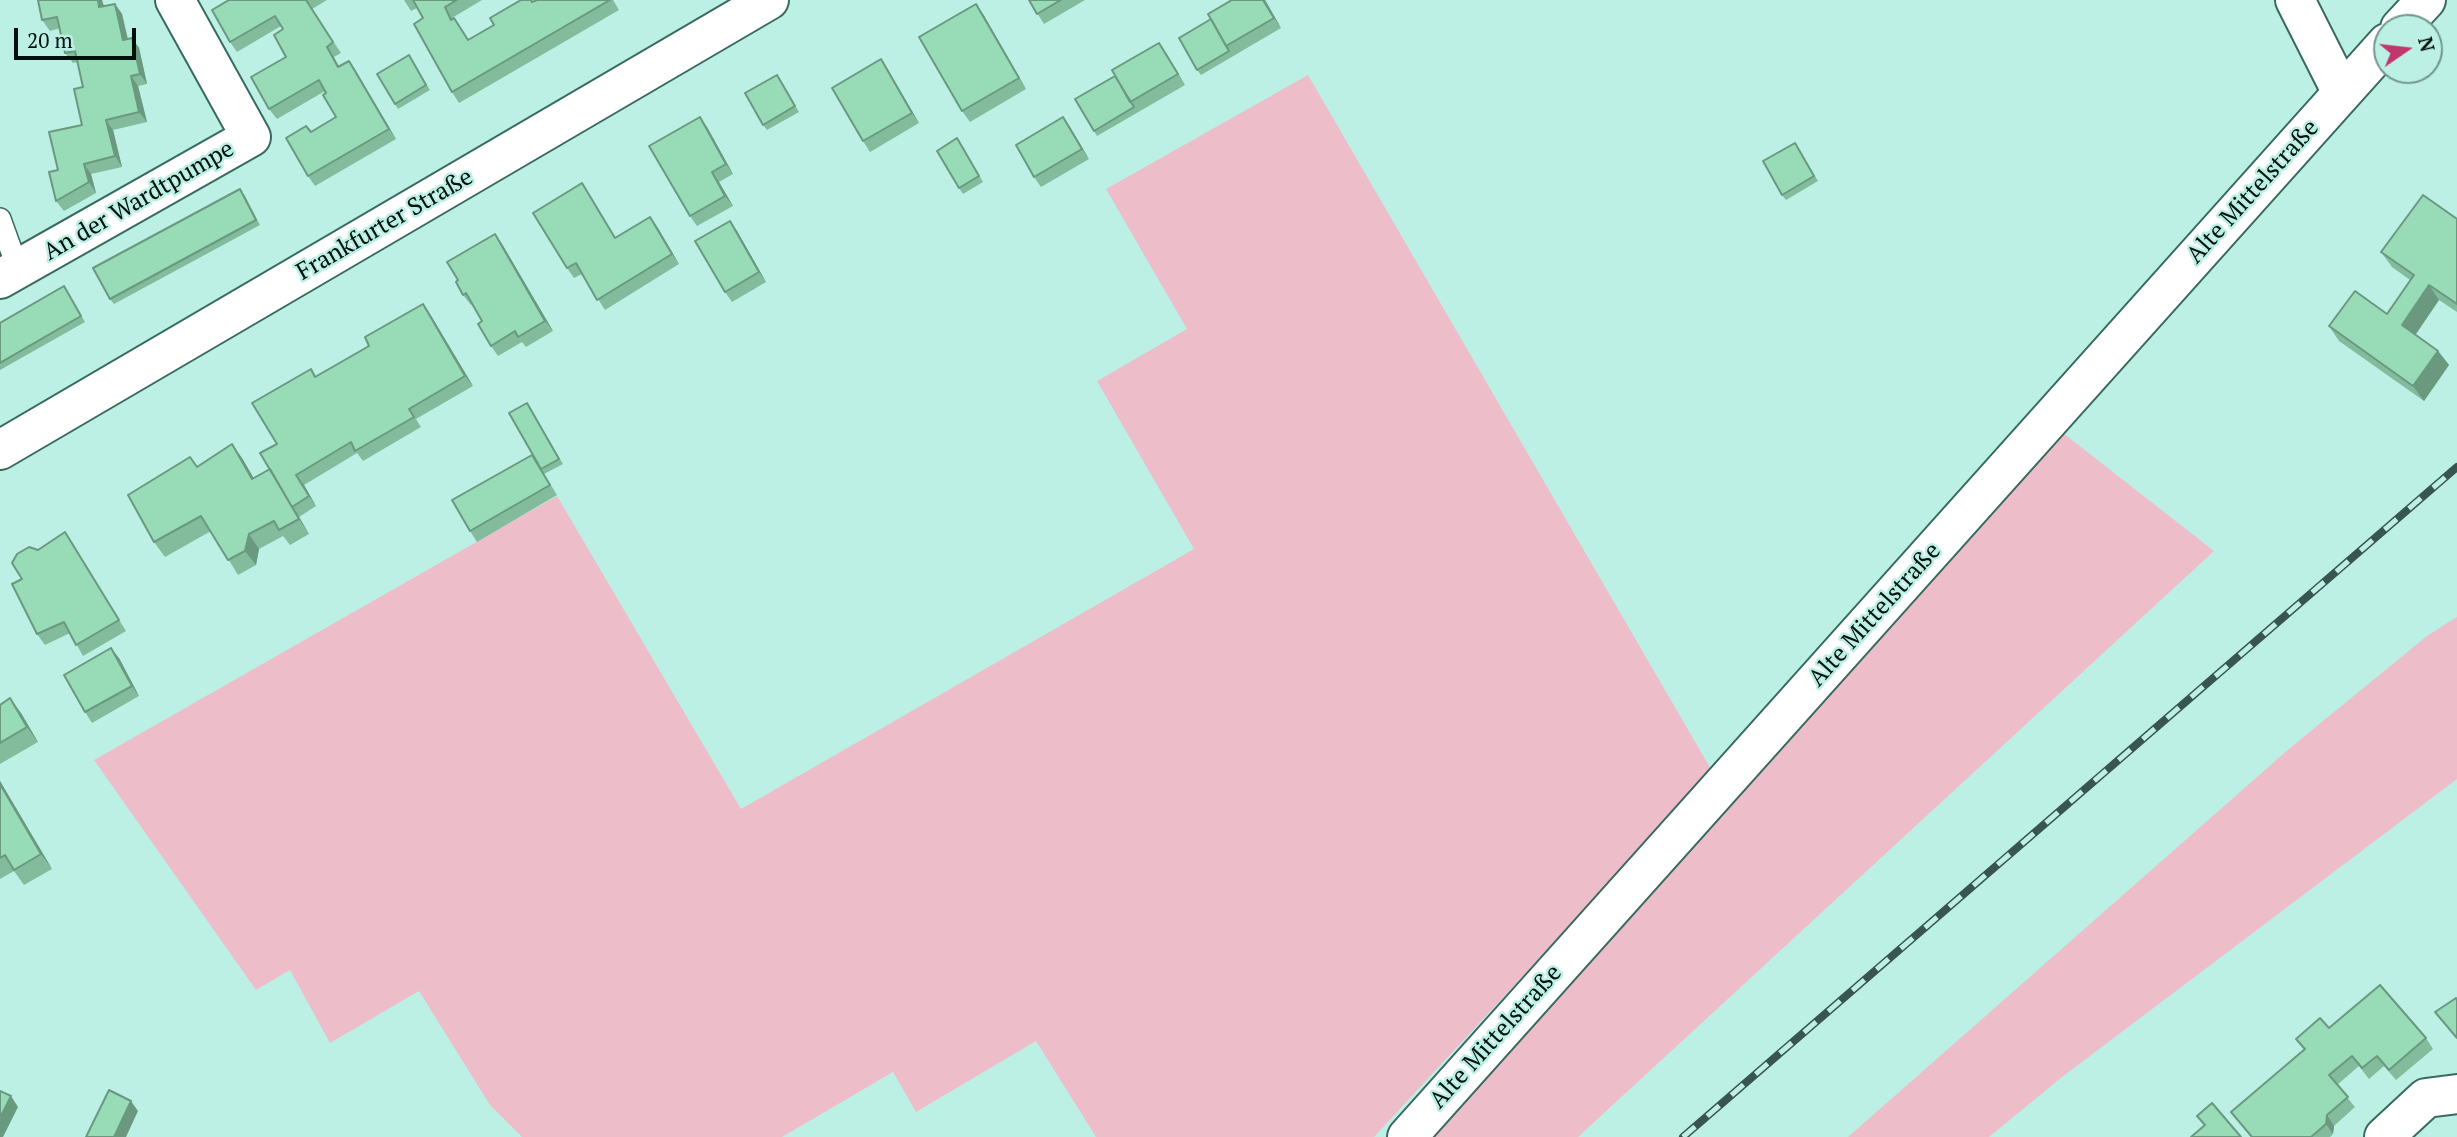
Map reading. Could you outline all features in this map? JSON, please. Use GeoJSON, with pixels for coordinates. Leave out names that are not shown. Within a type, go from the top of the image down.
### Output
{"type":"FeatureCollection","features":[{"type":"Feature","properties":{"kind":"street","name":"An der Wardtpumpe"},"geometry":{"type":"LineString","coordinates":[[9,274],[251,137],[175,0]]}},
{"type":"Feature","properties":{"kind":"street","name":"Frankfurter Straße"},"geometry":{"type":"LineString","coordinates":[[0,450],[769,0]]}},
{"type":"Feature","properties":{"kind":"street"},"geometry":{"type":"LineString","coordinates":[[2295,0],[2342,93]]}},
{"type":"Feature","properties":{"kind":"street"},"geometry":{"type":"LineString","coordinates":[[2413,14],[2426,0]]}},
{"type":"Feature","properties":{"kind":"street","name":"Alte Mittelstraße"},"geometry":{"type":"LineString","coordinates":[[1407,1137],[2373,59]]}},
{"type":"Feature","properties":{"kind":"street"},"geometry":{"type":"LineString","coordinates":[[2384,1137],[2426,1098],[2457,1094]]}},
{"type":"Feature","properties":{"kind":"lane"},"geometry":{"type":"LineString","coordinates":[[0,219],[9,274]]}},
{"type":"Feature","properties":{"kind":"shaded area"},"geometry":{"type":"Polygon","coordinates":[[[1308,75],[1712,771],[1374,1137],[1096,1137],[1036,1041],[916,1112],[893,1072],[782,1137],[522,1137],[490,1105],[419,991],[330,1043],[290,970],[256,990],[94,760],[557,496],[741,809],[1194,549],[1097,381],[1187,329],[1106,189],[1308,75]]]}},
{"type":"Feature","properties":{"kind":"shaded area"},"geometry":{"type":"Polygon","coordinates":[[[2063,433],[2214,551],[1578,1137],[1426,1137],[2063,433]]]}},
{"type":"Feature","properties":{"kind":"shaded area"},"geometry":{"type":"Polygon","coordinates":[[[2457,617],[2457,779],[2062,1077],[1989,1137],[1848,1137],[2290,748],[2427,636],[2457,617]]]}},
{"type":"Feature","properties":{"kind":"building"},"geometry":{"type":"Polygon","coordinates":[[[38,0],[98,0],[99,7],[115,4],[123,40],[132,38],[140,74],[131,76],[139,112],[106,120],[115,156],[84,164],[89,182],[56,201],[49,172],[58,170],[49,132],[82,125],[74,89],[83,87],[75,51],[65,53],[57,17],[42,20],[38,0]]]}},
{"type":"Feature","properties":{"kind":"building"},"geometry":{"type":"Polygon","coordinates":[[[229,0],[306,0],[333,42],[327,47],[338,67],[349,61],[389,129],[308,176],[286,138],[306,126],[311,132],[336,117],[323,95],[326,93],[319,80],[269,109],[251,77],[286,57],[274,35],[283,29],[275,16],[230,42],[212,10],[229,0]]]}},
{"type":"Feature","properties":{"kind":"building"},"geometry":{"type":"Polygon","coordinates":[[[413,0],[457,0],[445,7],[451,20],[454,18],[468,40],[494,25],[490,18],[521,0],[610,0],[452,92],[414,24],[423,18],[413,0]]]}},
{"type":"Feature","properties":{"kind":"building"},"geometry":{"type":"Polygon","coordinates":[[[1029,0],[1061,0],[1037,14],[1029,0]]]}},
{"type":"Feature","properties":{"kind":"building"},"geometry":{"type":"Polygon","coordinates":[[[1232,0],[1263,0],[1274,18],[1226,46],[1208,14],[1232,0]]]}},
{"type":"Feature","properties":{"kind":"building"},"geometry":{"type":"Polygon","coordinates":[[[976,4],[1019,78],[962,111],[919,37],[976,4]]]}},
{"type":"Feature","properties":{"kind":"building"},"geometry":{"type":"Polygon","coordinates":[[[1211,19],[1229,51],[1197,70],[1179,38],[1211,19]]]}},
{"type":"Feature","properties":{"kind":"building"},"geometry":{"type":"Polygon","coordinates":[[[1159,43],[1178,74],[1130,102],[1112,70],[1159,43]]]}},
{"type":"Feature","properties":{"kind":"building"},"geometry":{"type":"Polygon","coordinates":[[[409,55],[426,85],[395,104],[377,74],[409,55]]]}},
{"type":"Feature","properties":{"kind":"building"},"geometry":{"type":"Polygon","coordinates":[[[881,59],[912,113],[863,141],[832,88],[881,59]]]}},
{"type":"Feature","properties":{"kind":"building"},"geometry":{"type":"Polygon","coordinates":[[[777,75],[795,106],[763,125],[745,93],[777,75]]]}},
{"type":"Feature","properties":{"kind":"building"},"geometry":{"type":"Polygon","coordinates":[[[1115,76],[1134,107],[1094,131],[1075,99],[1115,76]]]}},
{"type":"Feature","properties":{"kind":"building"},"geometry":{"type":"Polygon","coordinates":[[[700,117],[726,164],[712,172],[725,196],[690,216],[649,146],[700,117]]]}},
{"type":"Feature","properties":{"kind":"building"},"geometry":{"type":"Polygon","coordinates":[[[1063,117],[1082,149],[1034,177],[1016,145],[1063,117]]]}},
{"type":"Feature","properties":{"kind":"building"},"geometry":{"type":"Polygon","coordinates":[[[957,138],[979,176],[959,188],[937,151],[957,138]]]}},
{"type":"Feature","properties":{"kind":"building"},"geometry":{"type":"Polygon","coordinates":[[[1795,143],[1814,176],[1782,195],[1763,161],[1795,143]]]}},
{"type":"Feature","properties":{"kind":"building"},"geometry":{"type":"Polygon","coordinates":[[[582,183],[615,238],[650,217],[672,254],[597,300],[576,263],[567,268],[533,213],[582,183]]]}},
{"type":"Feature","properties":{"kind":"building"},"geometry":{"type":"Polygon","coordinates":[[[240,189],[256,220],[110,299],[93,268],[240,189]]]}},
{"type":"Feature","properties":{"kind":"building"},"geometry":{"type":"Polygon","coordinates":[[[2423,195],[2457,219],[2457,304],[2429,285],[2402,325],[2438,351],[2413,386],[2329,326],[2355,291],[2387,314],[2414,275],[2381,252],[2423,195]]]}},
{"type":"Feature","properties":{"kind":"building"},"geometry":{"type":"Polygon","coordinates":[[[730,221],[759,272],[725,292],[695,241],[730,221]]]}},
{"type":"Feature","properties":{"kind":"building"},"geometry":{"type":"Polygon","coordinates":[[[495,234],[545,321],[518,337],[515,331],[491,346],[478,324],[482,321],[466,293],[463,295],[447,262],[495,234]]]}},
{"type":"Feature","properties":{"kind":"building"},"geometry":{"type":"Polygon","coordinates":[[[64,286],[81,316],[0,363],[0,323],[64,286]]]}},
{"type":"Feature","properties":{"kind":"building"},"geometry":{"type":"Polygon","coordinates":[[[423,304],[465,376],[409,409],[414,417],[355,451],[351,442],[296,475],[309,496],[292,507],[260,453],[277,444],[252,403],[311,369],[315,377],[369,346],[365,337],[423,304]]]}},
{"type":"Feature","properties":{"kind":"building"},"geometry":{"type":"Polygon","coordinates":[[[527,403],[559,459],[541,469],[509,413],[527,403]]]}},
{"type":"Feature","properties":{"kind":"building"},"geometry":{"type":"Polygon","coordinates":[[[232,444],[252,479],[270,469],[299,519],[279,530],[274,521],[249,534],[245,551],[228,560],[201,516],[154,542],[128,495],[190,457],[197,467],[232,444]]]}},
{"type":"Feature","properties":{"kind":"building"},"geometry":{"type":"Polygon","coordinates":[[[532,455],[550,485],[470,531],[452,500],[532,455]]]}},
{"type":"Feature","properties":{"kind":"building"},"geometry":{"type":"Polygon","coordinates":[[[65,532],[119,620],[76,645],[64,622],[37,634],[12,584],[22,579],[12,563],[17,554],[29,547],[38,550],[65,532]]]}},
{"type":"Feature","properties":{"kind":"building"},"geometry":{"type":"Polygon","coordinates":[[[111,648],[132,686],[85,712],[64,675],[111,648]]]}},
{"type":"Feature","properties":{"kind":"building"},"geometry":{"type":"Polygon","coordinates":[[[10,698],[27,727],[0,743],[0,705],[10,698]]]}},
{"type":"Feature","properties":{"kind":"building"},"geometry":{"type":"Polygon","coordinates":[[[0,784],[41,854],[14,870],[5,855],[0,858],[0,784]]]}},
{"type":"Feature","properties":{"kind":"building"},"geometry":{"type":"Polygon","coordinates":[[[2380,985],[2426,1038],[2389,1070],[2377,1056],[2362,1068],[2352,1056],[2329,1075],[2348,1097],[2327,1115],[2326,1124],[2311,1137],[2252,1137],[2231,1112],[2305,1049],[2296,1039],[2320,1018],[2329,1028],[2380,985]]]}},
{"type":"Feature","properties":{"kind":"building"},"geometry":{"type":"Polygon","coordinates":[[[2456,998],[2457,1000],[2457,1038],[2435,1012],[2456,998]]]}},
{"type":"Feature","properties":{"kind":"building"},"geometry":{"type":"Polygon","coordinates":[[[109,1090],[131,1101],[114,1137],[86,1137],[109,1090]]]}},
{"type":"Feature","properties":{"kind":"building"},"geometry":{"type":"Polygon","coordinates":[[[0,1091],[11,1096],[0,1118],[0,1091]]]}},
{"type":"Feature","properties":{"kind":"building"},"geometry":{"type":"Polygon","coordinates":[[[2212,1103],[2241,1137],[2191,1137],[2205,1125],[2197,1116],[2212,1103]]]}},
{"type":"Feature","properties":{"kind":"railway"},"geometry":{"type":"LineString","coordinates":[[1683,1137],[2457,467]]}}]}
